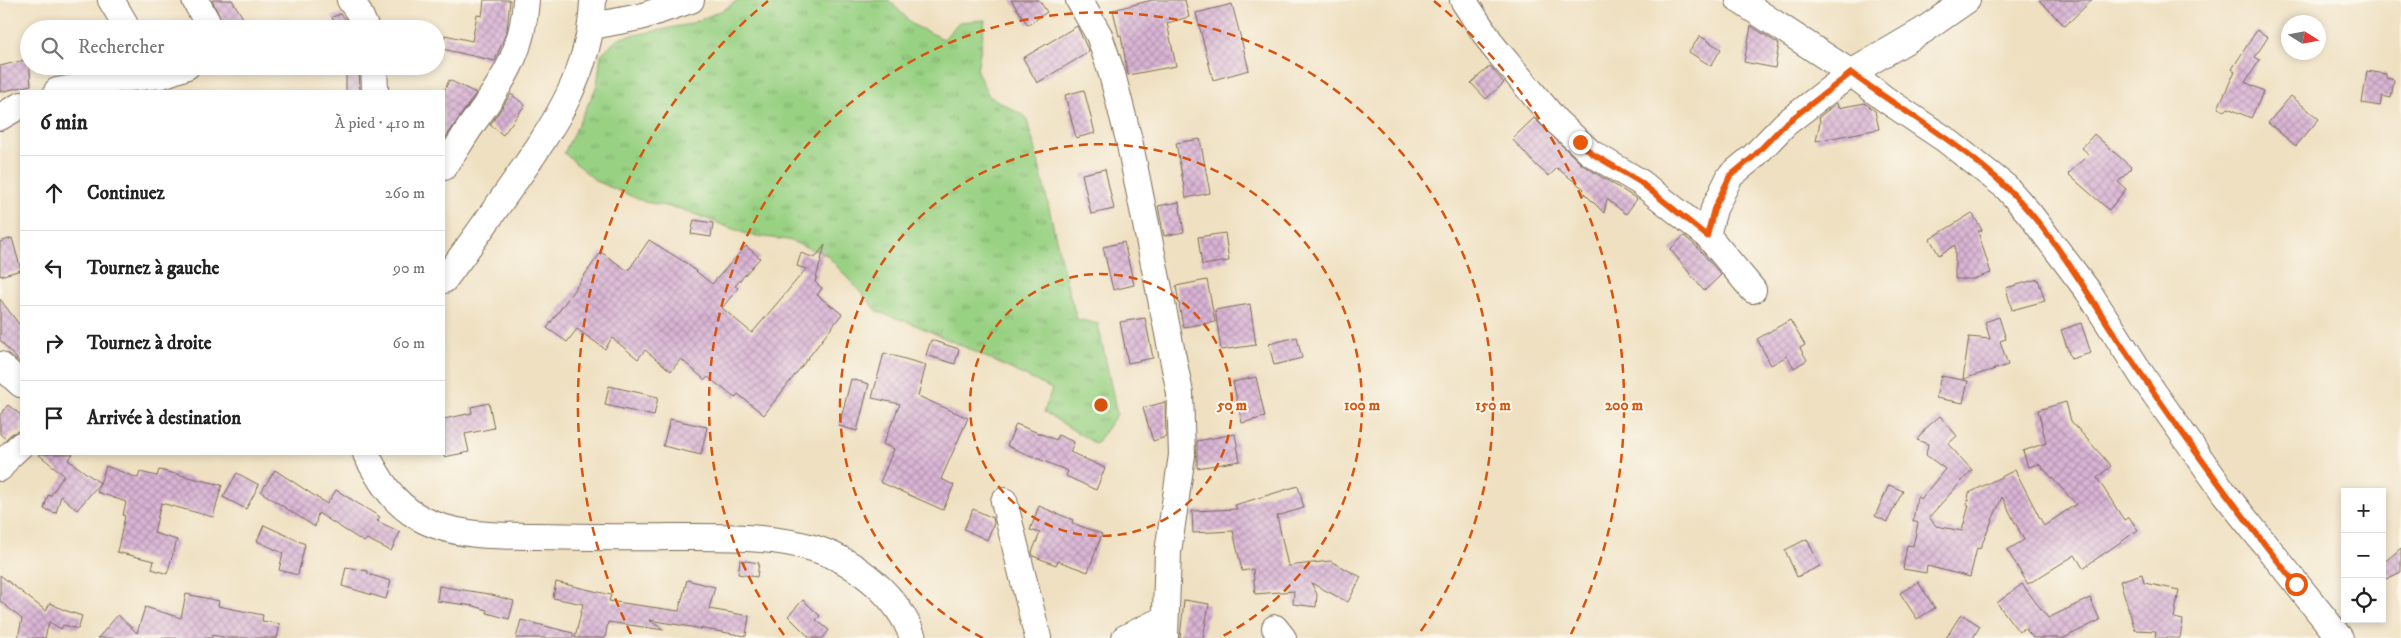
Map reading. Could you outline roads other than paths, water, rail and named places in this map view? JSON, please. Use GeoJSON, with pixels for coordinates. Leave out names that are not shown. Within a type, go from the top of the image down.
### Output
{"type":"FeatureCollection","features":[{"type":"Feature","properties":{"kind":"street"},"geometry":{"type":"LineString","coordinates":[[111,0],[123,20]]}},
{"type":"Feature","properties":{"kind":"street"},"geometry":{"type":"LineString","coordinates":[[195,0],[206,20]]}},
{"type":"Feature","properties":{"kind":"street"},"geometry":{"type":"LineString","coordinates":[[350,0],[362,20]]}},
{"type":"Feature","properties":{"kind":"street"},"geometry":{"type":"LineString","coordinates":[[445,166],[506,75],[518,50],[524,22],[526,0]]}},
{"type":"Feature","properties":{"kind":"street"},"geometry":{"type":"LineString","coordinates":[[445,279],[547,136],[569,98],[581,67],[592,26],[593,0]]}},
{"type":"Feature","properties":{"kind":"street"},"geometry":{"type":"LineString","coordinates":[[592,26],[640,17],[691,0]]}},
{"type":"Feature","properties":{"kind":"street"},"geometry":{"type":"LineString","coordinates":[[1079,0],[1099,35],[1117,93],[1129,140],[1180,393],[1182,455],[1168,552],[1164,628],[1125,638]]}},
{"type":"Feature","properties":{"kind":"street"},"geometry":{"type":"LineString","coordinates":[[1463,0],[1493,46],[1556,121],[1591,153],[1640,182],[1707,236],[1753,290]]}},
{"type":"Feature","properties":{"kind":"street"},"geometry":{"type":"LineString","coordinates":[[1739,0],[1851,73],[2006,187],[2030,213],[2088,291],[2145,380],[2225,494],[2340,638]]}},
{"type":"Feature","properties":{"kind":"street"},"geometry":{"type":"LineString","coordinates":[[1707,236],[1714,209],[1730,176],[1753,157],[1785,124],[1851,73],[1924,30],[1966,0]]}},
{"type":"Feature","properties":{"kind":"street"},"geometry":{"type":"LineString","coordinates":[[62,90],[115,75]]}},
{"type":"Feature","properties":{"kind":"street"},"geometry":{"type":"LineString","coordinates":[[374,75],[375,90]]}},
{"type":"Feature","properties":{"kind":"street"},"geometry":{"type":"LineString","coordinates":[[0,117],[20,106]]}},
{"type":"Feature","properties":{"kind":"street"},"geometry":{"type":"LineString","coordinates":[[0,365],[20,383]]}},
{"type":"Feature","properties":{"kind":"street"},"geometry":{"type":"LineString","coordinates":[[0,468],[20,446]]}},
{"type":"Feature","properties":{"kind":"street"},"geometry":{"type":"LineString","coordinates":[[366,455],[378,478],[393,498],[419,517],[452,529],[492,536],[712,537],[767,540],[815,549],[846,562],[868,579],[895,604],[914,638]]}},
{"type":"Feature","properties":{"kind":"street"},"geometry":{"type":"LineString","coordinates":[[1004,501],[1038,638]]}}]}
